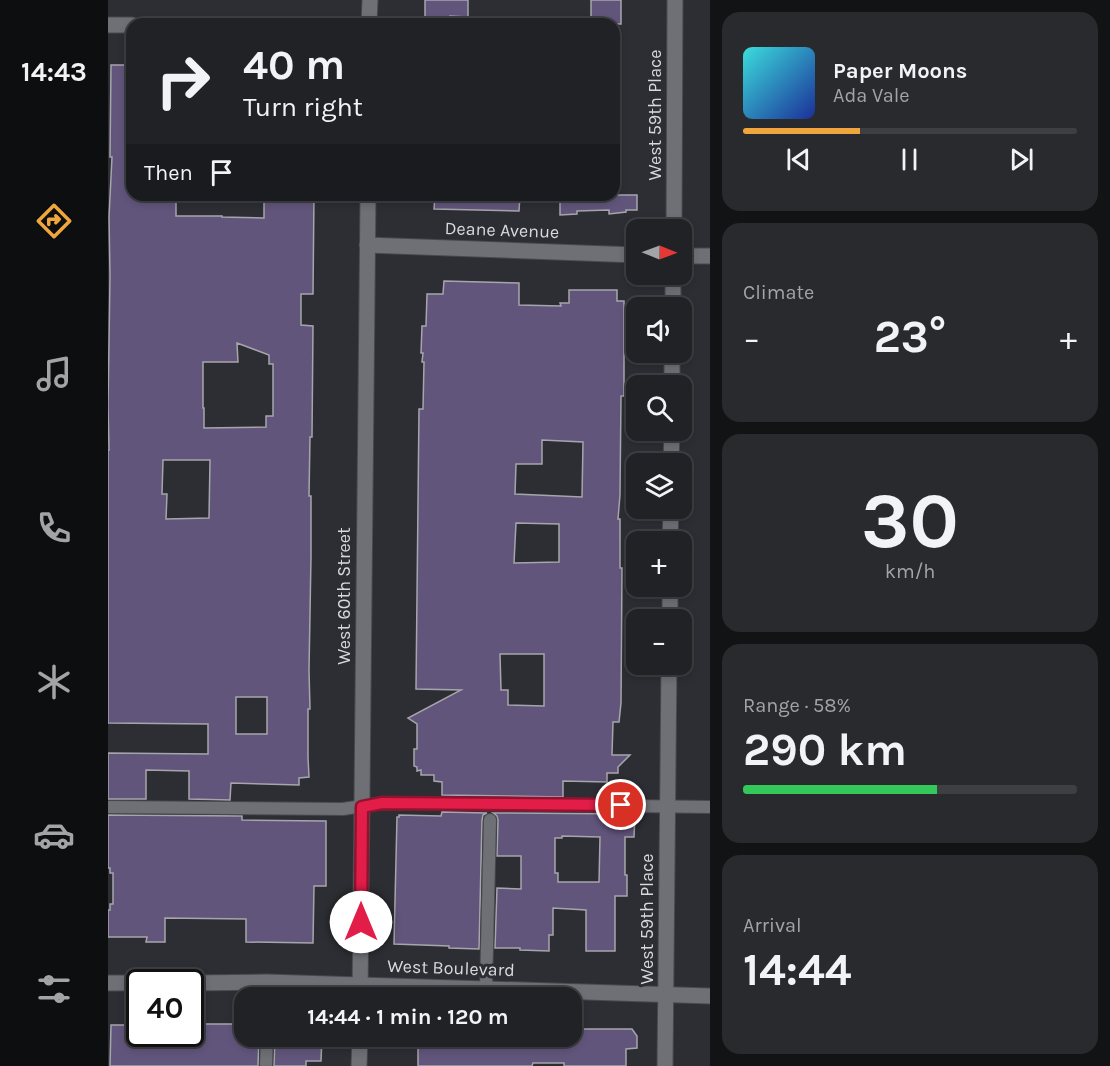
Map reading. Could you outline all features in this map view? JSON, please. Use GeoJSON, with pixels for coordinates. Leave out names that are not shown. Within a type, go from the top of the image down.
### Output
{"type":"FeatureCollection","features":[{"type":"Feature","properties":{"kind":"street"},"geometry":{"type":"LineString","coordinates":[[369,18],[370,0]]}},
{"type":"Feature","properties":{"kind":"street","name":"West 59th Place"},"geometry":{"type":"LineString","coordinates":[[674,219],[675,0]]}},
{"type":"Feature","properties":{"kind":"street"},"geometry":{"type":"LineString","coordinates":[[108,25],[126,25]]}},
{"type":"Feature","properties":{"kind":"street","name":"West 60th Street"},"geometry":{"type":"LineString","coordinates":[[360,987],[368,201]]}},
{"type":"Feature","properties":{"kind":"street","name":"Deane Avenue"},"geometry":{"type":"LineString","coordinates":[[367,245],[626,255]]}},
{"type":"Feature","properties":{"kind":"street"},"geometry":{"type":"LineString","coordinates":[[692,256],[710,256]]}},
{"type":"Feature","properties":{"kind":"street","name":"West 59th Place"},"geometry":{"type":"LineString","coordinates":[[665,1066],[669,675]]}},
{"type":"Feature","properties":{"kind":"street"},"geometry":{"type":"LineString","coordinates":[[108,983],[126,983]]}},
{"type":"Feature","properties":{"kind":"street","name":"West Boulevard"},"geometry":{"type":"LineString","coordinates":[[204,984],[234,987]]}},
{"type":"Feature","properties":{"kind":"street","name":"West Boulevard"},"geometry":{"type":"LineString","coordinates":[[582,993],[710,996]]}},
{"type":"Feature","properties":{"kind":"street"},"geometry":{"type":"LineString","coordinates":[[359,1066],[360,1047]]}},
{"type":"Feature","properties":{"kind":"lane"},"geometry":{"type":"LineString","coordinates":[[108,807],[334,810],[382,803],[710,807]]}},
{"type":"Feature","properties":{"kind":"lane"},"geometry":{"type":"LineString","coordinates":[[486,987],[490,820]]}},
{"type":"Feature","properties":{"kind":"lane"},"geometry":{"type":"LineString","coordinates":[[266,1066],[267,1047]]}},
{"type":"Feature","properties":{"kind":"building"},"geometry":{"type":"Polygon","coordinates":[[[425,0],[468,0],[468,17],[425,18],[425,0]]]}},
{"type":"Feature","properties":{"kind":"building"},"geometry":{"type":"Polygon","coordinates":[[[591,0],[621,0],[621,24],[620,18],[591,18],[591,0]]]}},
{"type":"Feature","properties":{"kind":"building"},"geometry":{"type":"Polygon","coordinates":[[[111,65],[126,65],[126,201],[176,201],[176,216],[264,218],[264,201],[314,201],[313,294],[301,294],[301,325],[313,326],[309,496],[311,496],[311,557],[309,777],[299,778],[299,785],[231,783],[230,800],[189,799],[189,771],[146,770],[146,799],[108,799],[108,753],[208,754],[208,724],[108,723],[109,217],[112,157],[110,157],[111,65]],[[237,343],[238,362],[203,362],[204,428],[266,427],[266,416],[273,416],[273,364],[269,364],[269,355],[237,343]],[[163,460],[162,494],[167,494],[166,519],[209,518],[210,460],[163,460]],[[236,697],[236,734],[267,734],[267,697],[236,697]]]}},
{"type":"Feature","properties":{"kind":"building"},"geometry":{"type":"Polygon","coordinates":[[[620,195],[637,195],[637,210],[609,214],[609,210],[577,211],[577,214],[560,215],[560,201],[620,201],[620,195]]]}},
{"type":"Feature","properties":{"kind":"building"},"geometry":{"type":"Polygon","coordinates":[[[435,201],[520,201],[519,211],[434,209],[435,201]]]}},
{"type":"Feature","properties":{"kind":"building"},"geometry":{"type":"Polygon","coordinates":[[[444,281],[519,283],[519,305],[561,306],[560,303],[569,303],[569,290],[617,290],[617,301],[624,301],[624,396],[621,396],[618,519],[620,519],[620,568],[622,568],[621,703],[619,722],[613,722],[612,755],[630,755],[618,767],[618,773],[607,773],[607,782],[563,781],[563,797],[442,795],[442,782],[434,781],[434,775],[421,775],[421,770],[417,771],[417,767],[414,766],[417,724],[408,718],[461,690],[416,689],[419,409],[423,409],[424,362],[422,362],[423,353],[421,353],[422,326],[426,326],[427,294],[443,294],[444,281]],[[542,440],[542,464],[516,464],[515,494],[582,497],[583,442],[542,440]],[[516,523],[514,563],[559,562],[559,524],[516,523]],[[500,654],[501,690],[508,690],[508,705],[544,706],[544,654],[500,654]]]}},
{"type":"Feature","properties":{"kind":"building"},"geometry":{"type":"Polygon","coordinates":[[[442,812],[487,813],[483,815],[482,820],[479,949],[394,944],[397,817],[399,815],[441,816],[442,812]]]}},
{"type":"Feature","properties":{"kind":"building"},"geometry":{"type":"Polygon","coordinates":[[[493,813],[635,814],[634,837],[625,837],[627,896],[615,896],[615,951],[586,951],[586,910],[553,908],[553,935],[549,935],[549,951],[495,948],[497,888],[521,889],[521,856],[497,856],[497,816],[493,813]],[[562,836],[562,838],[555,838],[555,873],[558,873],[558,882],[599,882],[600,837],[562,836]]]}},
{"type":"Feature","properties":{"kind":"building"},"geometry":{"type":"Polygon","coordinates":[[[108,815],[242,816],[242,820],[326,821],[326,886],[314,886],[313,943],[246,942],[246,919],[165,918],[165,942],[146,942],[147,937],[108,937],[108,910],[110,910],[110,904],[113,904],[113,873],[110,873],[110,868],[108,868],[108,815]]]}},
{"type":"Feature","properties":{"kind":"building"},"geometry":{"type":"Polygon","coordinates":[[[204,1024],[234,1024],[234,1047],[259,1047],[258,1066],[110,1066],[111,1025],[126,1025],[126,1047],[204,1047],[204,1024]]]}},
{"type":"Feature","properties":{"kind":"building"},"geometry":{"type":"Polygon","coordinates":[[[582,1029],[632,1029],[637,1036],[637,1048],[626,1049],[626,1066],[564,1066],[564,1063],[533,1063],[532,1066],[418,1066],[418,1047],[582,1047],[582,1029]]]}},
{"type":"Feature","properties":{"kind":"building"},"geometry":{"type":"Polygon","coordinates":[[[275,1047],[322,1047],[321,1061],[306,1061],[306,1066],[274,1066],[275,1047]]]}},
{"type":"Feature","properties":{"kind":"route"},"geometry":{"type":"LineString","coordinates":[[361,922],[362,807],[382,803],[621,805]]}}]}
